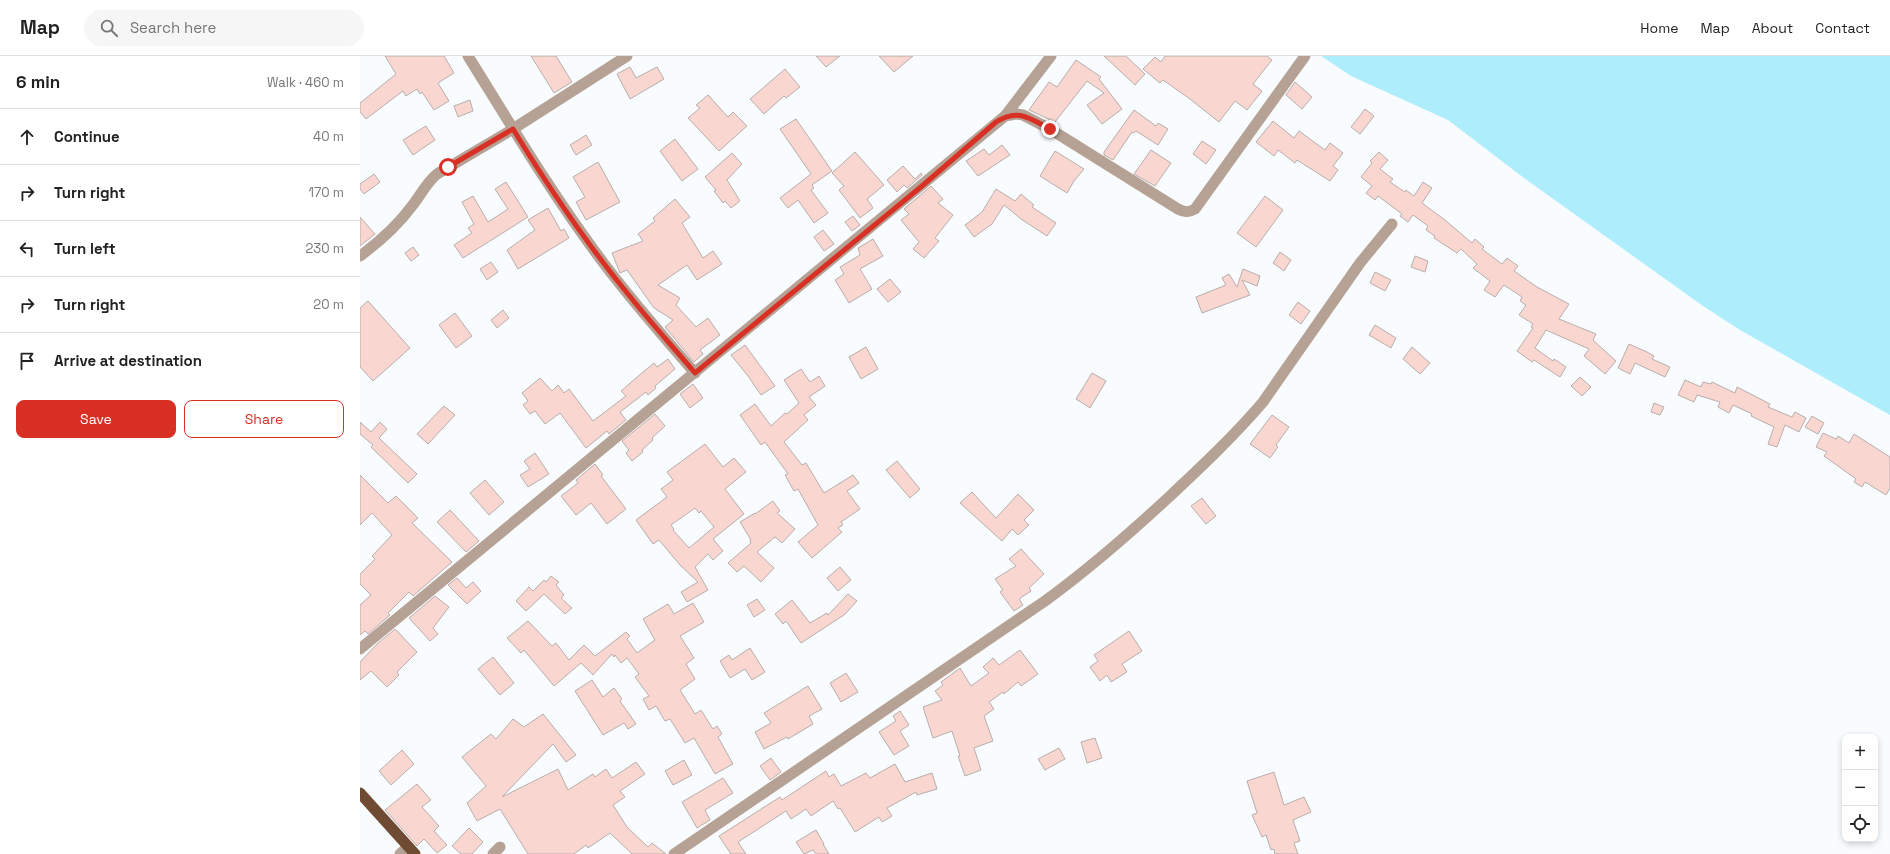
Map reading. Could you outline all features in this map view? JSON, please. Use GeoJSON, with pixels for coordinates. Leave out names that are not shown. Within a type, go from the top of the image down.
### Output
{"type":"FeatureCollection","features":[{"type":"Feature","properties":{"kind":"highway"},"geometry":{"type":"LineString","coordinates":[[360,793],[408,852]]}},
{"type":"Feature","properties":{"kind":"street"},"geometry":{"type":"LineString","coordinates":[[468,56],[534,163],[601,260],[695,373]]}},
{"type":"Feature","properties":{"kind":"street"},"geometry":{"type":"LineString","coordinates":[[360,256],[372,247],[403,217],[412,207],[430,180],[437,174],[513,129],[627,56]]}},
{"type":"Feature","properties":{"kind":"street"},"geometry":{"type":"LineString","coordinates":[[360,649],[1005,116],[1050,56]]}},
{"type":"Feature","properties":{"kind":"street"},"geometry":{"type":"LineString","coordinates":[[1005,116],[1016,114],[1023,115],[1050,129],[1178,209],[1184,212],[1190,212],[1195,209],[1305,56]]}},
{"type":"Feature","properties":{"kind":"street"},"geometry":{"type":"LineString","coordinates":[[674,854],[1045,601],[1130,533],[1187,481],[1248,421],[1264,402],[1360,263],[1392,224]]}},
{"type":"Feature","properties":{"kind":"water"},"geometry":{"type":"Polygon","coordinates":[[[1321,56],[1890,56],[1890,415],[1740,330],[1703,306],[1524,178],[1448,120],[1351,76],[1321,56]]]}},
{"type":"Feature","properties":{"kind":"building"},"geometry":{"type":"Polygon","coordinates":[[[385,56],[444,56],[454,73],[438,83],[449,101],[434,110],[422,92],[420,94],[417,89],[406,96],[403,91],[366,119],[360,112],[360,103],[396,74],[385,56]]]}},
{"type":"Feature","properties":{"kind":"building"},"geometry":{"type":"Polygon","coordinates":[[[531,56],[556,56],[572,82],[554,93],[531,56]]]}},
{"type":"Feature","properties":{"kind":"building"},"geometry":{"type":"Polygon","coordinates":[[[816,56],[840,56],[826,67],[816,56]]]}},
{"type":"Feature","properties":{"kind":"building"},"geometry":{"type":"Polygon","coordinates":[[[879,56],[913,56],[894,72],[879,56]]]}},
{"type":"Feature","properties":{"kind":"building"},"geometry":{"type":"Polygon","coordinates":[[[1104,56],[1126,56],[1145,74],[1135,85],[1104,56]]]}},
{"type":"Feature","properties":{"kind":"building"},"geometry":{"type":"Polygon","coordinates":[[[1165,56],[1267,56],[1272,60],[1253,84],[1262,91],[1247,110],[1235,101],[1219,122],[1163,80],[1160,83],[1143,69],[1155,57],[1161,62],[1165,56]]]}},
{"type":"Feature","properties":{"kind":"building"},"geometry":{"type":"Polygon","coordinates":[[[1076,60],[1101,77],[1099,79],[1122,109],[1102,124],[1087,105],[1104,93],[1087,81],[1055,122],[1029,110],[1049,82],[1057,87],[1076,60]]]}},
{"type":"Feature","properties":{"kind":"building"},"geometry":{"type":"Polygon","coordinates":[[[630,67],[636,78],[657,67],[664,79],[630,99],[617,74],[630,67]]]}},
{"type":"Feature","properties":{"kind":"building"},"geometry":{"type":"Polygon","coordinates":[[[785,69],[800,87],[786,98],[784,96],[764,114],[750,99],[785,69]]]}},
{"type":"Feature","properties":{"kind":"building"},"geometry":{"type":"Polygon","coordinates":[[[1295,82],[1312,97],[1302,109],[1286,95],[1295,82]]]}},
{"type":"Feature","properties":{"kind":"building"},"geometry":{"type":"Polygon","coordinates":[[[708,95],[728,117],[733,112],[747,126],[719,151],[688,118],[700,108],[696,105],[708,95]]]}},
{"type":"Feature","properties":{"kind":"building"},"geometry":{"type":"Polygon","coordinates":[[[470,100],[473,111],[458,117],[454,106],[470,100]]]}},
{"type":"Feature","properties":{"kind":"building"},"geometry":{"type":"Polygon","coordinates":[[[1365,109],[1374,116],[1360,134],[1351,127],[1365,109]]]}},
{"type":"Feature","properties":{"kind":"building"},"geometry":{"type":"Polygon","coordinates":[[[1134,110],[1156,126],[1158,123],[1168,129],[1158,145],[1136,131],[1134,133],[1132,132],[1113,160],[1104,155],[1104,152],[1134,110]]]}},
{"type":"Feature","properties":{"kind":"building"},"geometry":{"type":"Polygon","coordinates":[[[796,119],[832,171],[812,185],[814,188],[811,190],[828,213],[814,223],[798,200],[788,208],[780,198],[811,174],[780,129],[796,119]]]}},
{"type":"Feature","properties":{"kind":"building"},"geometry":{"type":"Polygon","coordinates":[[[1273,121],[1294,138],[1299,131],[1325,150],[1330,143],[1343,153],[1333,166],[1338,170],[1330,181],[1297,160],[1295,163],[1278,150],[1274,156],[1256,142],[1273,121]]]}},
{"type":"Feature","properties":{"kind":"building"},"geometry":{"type":"Polygon","coordinates":[[[426,126],[435,140],[413,155],[403,140],[426,126]]]}},
{"type":"Feature","properties":{"kind":"building"},"geometry":{"type":"Polygon","coordinates":[[[586,135],[592,145],[576,155],[570,145],[586,135]]]}},
{"type":"Feature","properties":{"kind":"building"},"geometry":{"type":"Polygon","coordinates":[[[675,139],[698,169],[682,181],[660,151],[675,139]]]}},
{"type":"Feature","properties":{"kind":"building"},"geometry":{"type":"Polygon","coordinates":[[[1202,141],[1216,150],[1206,164],[1193,154],[1202,141]]]}},
{"type":"Feature","properties":{"kind":"building"},"geometry":{"type":"Polygon","coordinates":[[[1002,145],[1010,155],[978,176],[966,161],[984,149],[989,155],[1002,145]]]}},
{"type":"Feature","properties":{"kind":"building"},"geometry":{"type":"Polygon","coordinates":[[[1151,150],[1171,163],[1155,186],[1134,174],[1151,150]]]}},
{"type":"Feature","properties":{"kind":"building"},"geometry":{"type":"Polygon","coordinates":[[[1055,151],[1084,169],[1074,181],[1067,193],[1040,176],[1055,151]]]}},
{"type":"Feature","properties":{"kind":"building"},"geometry":{"type":"Polygon","coordinates":[[[855,152],[884,185],[867,199],[873,208],[860,218],[839,190],[844,186],[832,173],[855,152]]]}},
{"type":"Feature","properties":{"kind":"building"},"geometry":{"type":"Polygon","coordinates":[[[1379,152],[1388,160],[1380,169],[1393,179],[1390,182],[1414,196],[1423,182],[1432,188],[1422,203],[1472,243],[1475,239],[1484,247],[1482,249],[1502,264],[1507,258],[1518,266],[1514,271],[1537,287],[1569,304],[1559,319],[1596,334],[1593,340],[1616,361],[1605,374],[1584,356],[1589,349],[1546,330],[1535,348],[1553,361],[1554,359],[1566,367],[1560,377],[1534,360],[1532,362],[1517,351],[1533,328],[1531,327],[1533,324],[1519,315],[1526,305],[1520,301],[1522,297],[1504,285],[1495,297],[1484,290],[1490,281],[1473,268],[1477,264],[1461,249],[1457,253],[1434,238],[1435,236],[1426,230],[1428,226],[1413,215],[1408,222],[1400,216],[1402,214],[1378,196],[1375,200],[1366,193],[1372,186],[1361,177],[1372,163],[1370,161],[1379,152]]]}},
{"type":"Feature","properties":{"kind":"building"},"geometry":{"type":"Polygon","coordinates":[[[732,153],[742,164],[727,180],[740,201],[731,208],[725,201],[723,203],[714,191],[716,190],[705,177],[732,153]]]}},
{"type":"Feature","properties":{"kind":"building"},"geometry":{"type":"Polygon","coordinates":[[[598,162],[620,202],[586,220],[576,202],[585,197],[573,177],[598,162]]]}},
{"type":"Feature","properties":{"kind":"building"},"geometry":{"type":"Polygon","coordinates":[[[903,166],[915,179],[921,173],[922,175],[907,188],[904,185],[897,192],[887,180],[903,166]]]}},
{"type":"Feature","properties":{"kind":"building"},"geometry":{"type":"Polygon","coordinates":[[[374,174],[380,182],[364,194],[360,189],[360,184],[374,174]]]}},
{"type":"Feature","properties":{"kind":"building"},"geometry":{"type":"Polygon","coordinates":[[[506,182],[528,217],[463,258],[454,245],[472,233],[468,228],[474,224],[462,202],[473,196],[488,222],[508,209],[495,189],[506,182]]]}},
{"type":"Feature","properties":{"kind":"building"},"geometry":{"type":"Polygon","coordinates":[[[931,186],[943,199],[938,203],[953,215],[935,238],[939,241],[924,258],[913,249],[919,242],[901,220],[909,214],[904,209],[931,186]]]}},
{"type":"Feature","properties":{"kind":"building"},"geometry":{"type":"Polygon","coordinates":[[[996,189],[1015,201],[1021,194],[1034,205],[1032,207],[1056,223],[1047,236],[1021,219],[1004,205],[992,224],[974,237],[965,225],[982,212],[996,189]]]}},
{"type":"Feature","properties":{"kind":"building"},"geometry":{"type":"Polygon","coordinates":[[[1265,196],[1283,210],[1256,247],[1237,233],[1265,196]]]}},
{"type":"Feature","properties":{"kind":"building"},"geometry":{"type":"Polygon","coordinates":[[[675,199],[690,217],[682,223],[703,258],[713,251],[722,264],[697,280],[687,265],[658,285],[680,298],[676,305],[696,327],[708,318],[720,335],[700,350],[703,354],[694,362],[665,327],[673,320],[654,308],[627,270],[620,273],[612,253],[643,241],[638,234],[655,221],[653,218],[675,199]]]}},
{"type":"Feature","properties":{"kind":"building"},"geometry":{"type":"Polygon","coordinates":[[[548,208],[561,231],[564,229],[569,238],[518,269],[507,250],[535,230],[528,220],[548,208]]]}},
{"type":"Feature","properties":{"kind":"building"},"geometry":{"type":"Polygon","coordinates":[[[853,216],[860,225],[852,231],[845,222],[853,216]]]}},
{"type":"Feature","properties":{"kind":"building"},"geometry":{"type":"Polygon","coordinates":[[[360,217],[375,234],[360,246],[360,217]]]}},
{"type":"Feature","properties":{"kind":"building"},"geometry":{"type":"Polygon","coordinates":[[[823,230],[834,244],[824,251],[814,237],[823,230]]]}},
{"type":"Feature","properties":{"kind":"building"},"geometry":{"type":"Polygon","coordinates":[[[873,239],[883,256],[860,269],[872,289],[849,303],[835,280],[844,274],[840,267],[860,255],[858,248],[873,239]]]}},
{"type":"Feature","properties":{"kind":"building"},"geometry":{"type":"Polygon","coordinates":[[[413,247],[419,255],[411,261],[405,253],[413,247]]]}},
{"type":"Feature","properties":{"kind":"building"},"geometry":{"type":"Polygon","coordinates":[[[1280,252],[1291,260],[1284,271],[1273,263],[1280,252]]]}},
{"type":"Feature","properties":{"kind":"building"},"geometry":{"type":"Polygon","coordinates":[[[1415,256],[1428,261],[1425,272],[1411,267],[1415,256]]]}},
{"type":"Feature","properties":{"kind":"building"},"geometry":{"type":"Polygon","coordinates":[[[491,262],[498,272],[487,280],[480,269],[491,262]]]}},
{"type":"Feature","properties":{"kind":"building"},"geometry":{"type":"Polygon","coordinates":[[[1243,269],[1260,276],[1257,286],[1242,280],[1250,295],[1202,313],[1196,297],[1226,285],[1222,278],[1229,274],[1237,287],[1243,269]]]}},
{"type":"Feature","properties":{"kind":"building"},"geometry":{"type":"Polygon","coordinates":[[[1375,272],[1391,280],[1385,291],[1370,283],[1375,272]]]}},
{"type":"Feature","properties":{"kind":"building"},"geometry":{"type":"Polygon","coordinates":[[[890,279],[901,292],[888,302],[877,289],[890,279]]]}},
{"type":"Feature","properties":{"kind":"building"},"geometry":{"type":"Polygon","coordinates":[[[368,301],[410,348],[373,381],[360,367],[360,308],[368,301]]]}},
{"type":"Feature","properties":{"kind":"building"},"geometry":{"type":"Polygon","coordinates":[[[1298,302],[1310,311],[1301,324],[1289,315],[1298,302]]]}},
{"type":"Feature","properties":{"kind":"building"},"geometry":{"type":"Polygon","coordinates":[[[503,310],[509,318],[497,328],[491,320],[503,310]]]}},
{"type":"Feature","properties":{"kind":"building"},"geometry":{"type":"Polygon","coordinates":[[[455,313],[472,336],[456,348],[439,325],[455,313]]]}},
{"type":"Feature","properties":{"kind":"building"},"geometry":{"type":"Polygon","coordinates":[[[1375,325],[1396,338],[1391,348],[1369,335],[1375,325]]]}},
{"type":"Feature","properties":{"kind":"building"},"geometry":{"type":"Polygon","coordinates":[[[1629,344],[1654,356],[1652,359],[1670,367],[1665,377],[1635,363],[1630,374],[1618,368],[1629,344]]]}},
{"type":"Feature","properties":{"kind":"building"},"geometry":{"type":"Polygon","coordinates":[[[745,345],[775,386],[761,395],[731,355],[745,345]]]}},
{"type":"Feature","properties":{"kind":"building"},"geometry":{"type":"Polygon","coordinates":[[[866,347],[878,369],[861,379],[849,357],[866,347]]]}},
{"type":"Feature","properties":{"kind":"building"},"geometry":{"type":"Polygon","coordinates":[[[1412,347],[1430,363],[1420,374],[1403,359],[1412,347]]]}},
{"type":"Feature","properties":{"kind":"building"},"geometry":{"type":"Polygon","coordinates":[[[668,359],[675,369],[655,386],[656,388],[648,395],[646,392],[620,412],[626,420],[609,434],[607,431],[586,448],[560,413],[545,424],[535,411],[530,414],[523,405],[528,401],[522,393],[540,378],[552,391],[558,385],[564,393],[569,389],[593,421],[626,396],[621,391],[643,372],[654,363],[657,367],[668,359]]]}},
{"type":"Feature","properties":{"kind":"building"},"geometry":{"type":"Polygon","coordinates":[[[801,369],[810,382],[819,376],[825,386],[809,397],[816,405],[804,415],[808,420],[784,442],[802,465],[806,463],[824,493],[853,475],[859,483],[847,491],[860,509],[841,522],[843,525],[838,528],[842,532],[812,558],[798,542],[818,525],[798,489],[794,491],[785,475],[788,474],[765,442],[761,445],[740,415],[755,404],[771,426],[785,413],[787,414],[799,403],[784,380],[801,369]]]}},
{"type":"Feature","properties":{"kind":"building"},"geometry":{"type":"Polygon","coordinates":[[[1092,373],[1106,381],[1090,408],[1076,399],[1092,373]]]}},
{"type":"Feature","properties":{"kind":"building"},"geometry":{"type":"Polygon","coordinates":[[[1580,377],[1591,387],[1582,396],[1571,386],[1580,377]]]}},
{"type":"Feature","properties":{"kind":"building"},"geometry":{"type":"Polygon","coordinates":[[[1685,380],[1701,387],[1703,382],[1711,384],[1712,382],[1735,393],[1737,387],[1770,404],[1768,407],[1792,417],[1795,412],[1806,418],[1799,432],[1785,425],[1777,447],[1768,444],[1774,427],[1751,416],[1752,414],[1733,405],[1729,413],[1718,407],[1720,402],[1697,395],[1694,402],[1678,395],[1685,380]]]}},
{"type":"Feature","properties":{"kind":"building"},"geometry":{"type":"Polygon","coordinates":[[[693,384],[703,398],[690,408],[680,394],[693,384]]]}},
{"type":"Feature","properties":{"kind":"building"},"geometry":{"type":"Polygon","coordinates":[[[1654,403],[1664,407],[1660,415],[1651,412],[1654,403]]]}},
{"type":"Feature","properties":{"kind":"building"},"geometry":{"type":"Polygon","coordinates":[[[444,406],[455,415],[428,444],[417,434],[444,406]]]}},
{"type":"Feature","properties":{"kind":"building"},"geometry":{"type":"Polygon","coordinates":[[[655,414],[665,426],[652,438],[653,440],[642,450],[643,452],[632,461],[626,453],[629,450],[622,441],[655,414]]]}},
{"type":"Feature","properties":{"kind":"building"},"geometry":{"type":"Polygon","coordinates":[[[1272,415],[1289,427],[1276,445],[1278,447],[1270,458],[1250,444],[1272,415]]]}},
{"type":"Feature","properties":{"kind":"building"},"geometry":{"type":"Polygon","coordinates":[[[1812,416],[1824,423],[1818,434],[1805,427],[1812,416]]]}},
{"type":"Feature","properties":{"kind":"building"},"geometry":{"type":"Polygon","coordinates":[[[360,422],[371,432],[380,422],[387,429],[379,438],[417,474],[408,483],[371,447],[373,445],[360,434],[360,422]]]}},
{"type":"Feature","properties":{"kind":"building"},"geometry":{"type":"Polygon","coordinates":[[[1823,433],[1836,439],[1838,436],[1849,443],[1854,434],[1890,457],[1890,488],[1886,495],[1865,482],[1862,487],[1854,482],[1856,479],[1824,456],[1827,452],[1816,447],[1823,433]]]}},
{"type":"Feature","properties":{"kind":"building"},"geometry":{"type":"Polygon","coordinates":[[[705,444],[723,467],[734,458],[746,472],[725,489],[744,514],[713,539],[723,551],[713,560],[708,554],[695,567],[708,590],[687,602],[681,592],[698,582],[680,565],[659,540],[653,544],[636,520],[667,497],[661,489],[673,480],[667,472],[705,444]],[[695,508],[671,525],[674,529],[673,530],[689,548],[714,527],[701,511],[699,513],[695,508]]]}},
{"type":"Feature","properties":{"kind":"building"},"geometry":{"type":"Polygon","coordinates":[[[535,453],[549,474],[528,487],[520,475],[530,469],[524,461],[535,453]]]}},
{"type":"Feature","properties":{"kind":"building"},"geometry":{"type":"Polygon","coordinates":[[[897,461],[920,489],[910,498],[886,470],[897,461]]]}},
{"type":"Feature","properties":{"kind":"building"},"geometry":{"type":"Polygon","coordinates":[[[595,464],[603,475],[601,476],[626,509],[607,524],[591,503],[576,515],[561,496],[578,483],[576,480],[595,464]]]}},
{"type":"Feature","properties":{"kind":"building"},"geometry":{"type":"Polygon","coordinates":[[[360,475],[388,503],[396,496],[418,518],[412,523],[452,562],[413,596],[409,592],[388,613],[390,615],[368,634],[365,631],[360,635],[360,605],[371,595],[360,584],[360,574],[375,559],[372,556],[392,535],[372,513],[360,525],[360,475]]]}},
{"type":"Feature","properties":{"kind":"building"},"geometry":{"type":"Polygon","coordinates":[[[485,480],[504,502],[489,515],[470,493],[485,480]]]}},
{"type":"Feature","properties":{"kind":"building"},"geometry":{"type":"Polygon","coordinates":[[[972,492],[996,518],[1018,494],[1034,510],[1024,520],[1029,525],[1018,535],[1012,529],[1002,541],[960,503],[972,492]]]}},
{"type":"Feature","properties":{"kind":"building"},"geometry":{"type":"Polygon","coordinates":[[[1202,498],[1216,516],[1206,524],[1191,506],[1202,498]]]}},
{"type":"Feature","properties":{"kind":"building"},"geometry":{"type":"Polygon","coordinates":[[[773,501],[780,511],[777,513],[795,529],[782,543],[775,537],[757,552],[774,568],[761,582],[744,566],[737,572],[728,563],[751,543],[751,540],[740,522],[755,514],[773,501]]]}},
{"type":"Feature","properties":{"kind":"building"},"geometry":{"type":"Polygon","coordinates":[[[450,510],[479,541],[466,552],[437,522],[450,510]]]}},
{"type":"Feature","properties":{"kind":"building"},"geometry":{"type":"Polygon","coordinates":[[[1021,549],[1044,574],[1029,588],[1031,591],[1019,599],[1023,605],[1014,611],[1000,592],[1003,590],[995,579],[1016,566],[1009,559],[1021,549]]]}},
{"type":"Feature","properties":{"kind":"building"},"geometry":{"type":"Polygon","coordinates":[[[840,567],[851,580],[838,591],[827,578],[840,567]]]}},
{"type":"Feature","properties":{"kind":"building"},"geometry":{"type":"Polygon","coordinates":[[[551,576],[559,582],[556,585],[564,595],[561,598],[572,608],[565,614],[544,594],[526,611],[516,601],[529,587],[533,591],[544,580],[546,582],[551,576]]]}},
{"type":"Feature","properties":{"kind":"building"},"geometry":{"type":"Polygon","coordinates":[[[457,578],[466,588],[473,582],[481,591],[467,604],[448,585],[457,578]]]}},
{"type":"Feature","properties":{"kind":"building"},"geometry":{"type":"Polygon","coordinates":[[[848,594],[857,601],[844,615],[801,643],[786,621],[783,624],[775,614],[792,600],[810,623],[827,613],[828,615],[848,594]]]}},
{"type":"Feature","properties":{"kind":"building"},"geometry":{"type":"Polygon","coordinates":[[[435,596],[449,607],[433,628],[438,634],[430,641],[409,618],[435,596]]]}},
{"type":"Feature","properties":{"kind":"building"},"geometry":{"type":"Polygon","coordinates":[[[757,599],[765,610],[754,617],[747,605],[757,599]]]}},
{"type":"Feature","properties":{"kind":"building"},"geometry":{"type":"Polygon","coordinates":[[[693,603],[704,622],[680,636],[694,658],[686,664],[695,679],[680,690],[695,714],[701,710],[713,729],[717,726],[722,734],[718,737],[733,764],[715,774],[694,738],[685,743],[670,719],[665,721],[656,706],[649,710],[643,699],[649,696],[635,677],[639,674],[627,658],[621,663],[615,655],[614,657],[612,654],[593,675],[581,663],[554,686],[524,650],[521,653],[507,638],[528,621],[552,646],[556,643],[569,660],[584,645],[595,656],[626,632],[630,636],[627,639],[637,653],[655,640],[643,619],[668,604],[674,614],[693,603]]]}},
{"type":"Feature","properties":{"kind":"building"},"geometry":{"type":"Polygon","coordinates":[[[395,629],[417,652],[397,672],[399,675],[387,687],[371,671],[360,680],[360,662],[377,644],[395,629]]]}},
{"type":"Feature","properties":{"kind":"building"},"geometry":{"type":"Polygon","coordinates":[[[1129,631],[1142,651],[1122,664],[1127,672],[1111,682],[1107,675],[1100,681],[1090,667],[1098,661],[1094,655],[1129,631]]]}},
{"type":"Feature","properties":{"kind":"building"},"geometry":{"type":"Polygon","coordinates":[[[750,648],[765,672],[752,680],[745,669],[730,678],[720,661],[729,655],[732,660],[750,648]]]}},
{"type":"Feature","properties":{"kind":"building"},"geometry":{"type":"Polygon","coordinates":[[[1020,650],[1038,674],[1021,686],[1018,682],[1004,694],[1003,692],[989,702],[994,709],[984,716],[993,741],[974,748],[981,770],[965,776],[952,731],[933,738],[923,707],[942,700],[935,691],[943,685],[941,682],[960,668],[971,686],[989,673],[983,667],[993,658],[999,665],[1020,650]]]}},
{"type":"Feature","properties":{"kind":"building"},"geometry":{"type":"Polygon","coordinates":[[[493,657],[514,683],[500,695],[478,669],[493,657]]]}},
{"type":"Feature","properties":{"kind":"building"},"geometry":{"type":"Polygon","coordinates":[[[846,673],[858,692],[841,702],[830,683],[846,673]]]}},
{"type":"Feature","properties":{"kind":"building"},"geometry":{"type":"Polygon","coordinates":[[[592,680],[603,697],[614,688],[622,699],[620,701],[636,724],[628,729],[624,723],[603,735],[575,691],[592,680]]]}},
{"type":"Feature","properties":{"kind":"building"},"geometry":{"type":"Polygon","coordinates":[[[808,686],[822,709],[809,716],[813,724],[788,739],[787,737],[764,749],[755,732],[771,723],[764,713],[808,686]]]}},
{"type":"Feature","properties":{"kind":"building"},"geometry":{"type":"Polygon","coordinates":[[[900,711],[909,725],[900,731],[909,746],[894,755],[879,732],[896,721],[893,716],[900,711]]]}},
{"type":"Feature","properties":{"kind":"building"},"geometry":{"type":"Polygon","coordinates":[[[543,714],[576,755],[566,762],[553,744],[502,797],[558,769],[568,790],[593,774],[595,777],[606,769],[612,778],[636,762],[645,774],[620,791],[625,797],[613,805],[627,827],[648,847],[652,843],[666,854],[632,854],[610,833],[588,848],[586,845],[574,854],[528,854],[500,809],[477,821],[467,803],[486,786],[462,757],[491,734],[496,739],[513,719],[524,727],[543,714]]]}},
{"type":"Feature","properties":{"kind":"building"},"geometry":{"type":"Polygon","coordinates":[[[1095,738],[1102,758],[1087,763],[1081,742],[1095,738]]]}},
{"type":"Feature","properties":{"kind":"building"},"geometry":{"type":"Polygon","coordinates":[[[1059,748],[1065,759],[1045,770],[1038,759],[1059,748]]]}},
{"type":"Feature","properties":{"kind":"building"},"geometry":{"type":"Polygon","coordinates":[[[402,750],[414,764],[391,785],[379,771],[402,750]]]}},
{"type":"Feature","properties":{"kind":"building"},"geometry":{"type":"Polygon","coordinates":[[[771,758],[781,772],[770,780],[760,766],[771,758]]]}},
{"type":"Feature","properties":{"kind":"building"},"geometry":{"type":"Polygon","coordinates":[[[684,760],[692,775],[673,785],[665,771],[684,760]]]}},
{"type":"Feature","properties":{"kind":"building"},"geometry":{"type":"Polygon","coordinates":[[[895,764],[905,782],[932,773],[937,789],[917,795],[916,792],[887,808],[892,816],[882,822],[879,817],[855,832],[840,808],[838,809],[833,801],[811,816],[806,809],[791,819],[786,811],[738,842],[746,854],[731,854],[719,836],[780,797],[782,800],[826,771],[829,777],[834,774],[841,786],[866,773],[870,778],[895,764]]]}},
{"type":"Feature","properties":{"kind":"building"},"geometry":{"type":"Polygon","coordinates":[[[1274,772],[1284,805],[1304,797],[1311,812],[1293,820],[1300,841],[1294,843],[1298,854],[1275,854],[1274,849],[1271,850],[1266,835],[1262,837],[1252,815],[1257,813],[1247,781],[1274,772]]]}},
{"type":"Feature","properties":{"kind":"building"},"geometry":{"type":"Polygon","coordinates":[[[723,778],[733,793],[705,810],[710,820],[697,828],[682,802],[723,778]]]}},
{"type":"Feature","properties":{"kind":"building"},"geometry":{"type":"Polygon","coordinates":[[[417,784],[431,800],[422,807],[439,826],[434,831],[447,845],[437,853],[424,839],[417,846],[385,810],[417,784]]]}},
{"type":"Feature","properties":{"kind":"building"},"geometry":{"type":"Polygon","coordinates":[[[469,828],[483,842],[472,854],[461,854],[452,846],[469,828]]]}},
{"type":"Feature","properties":{"kind":"building"},"geometry":{"type":"Polygon","coordinates":[[[816,830],[829,854],[816,854],[813,850],[804,854],[796,842],[816,830]]]}},
{"type":"Feature","properties":{"kind":"route"},"geometry":{"type":"LineString","coordinates":[[448,167],[513,129],[534,163],[601,260],[695,373],[922,186],[996,122],[1005,116],[1016,114],[1023,115],[1050,129]]}}]}
